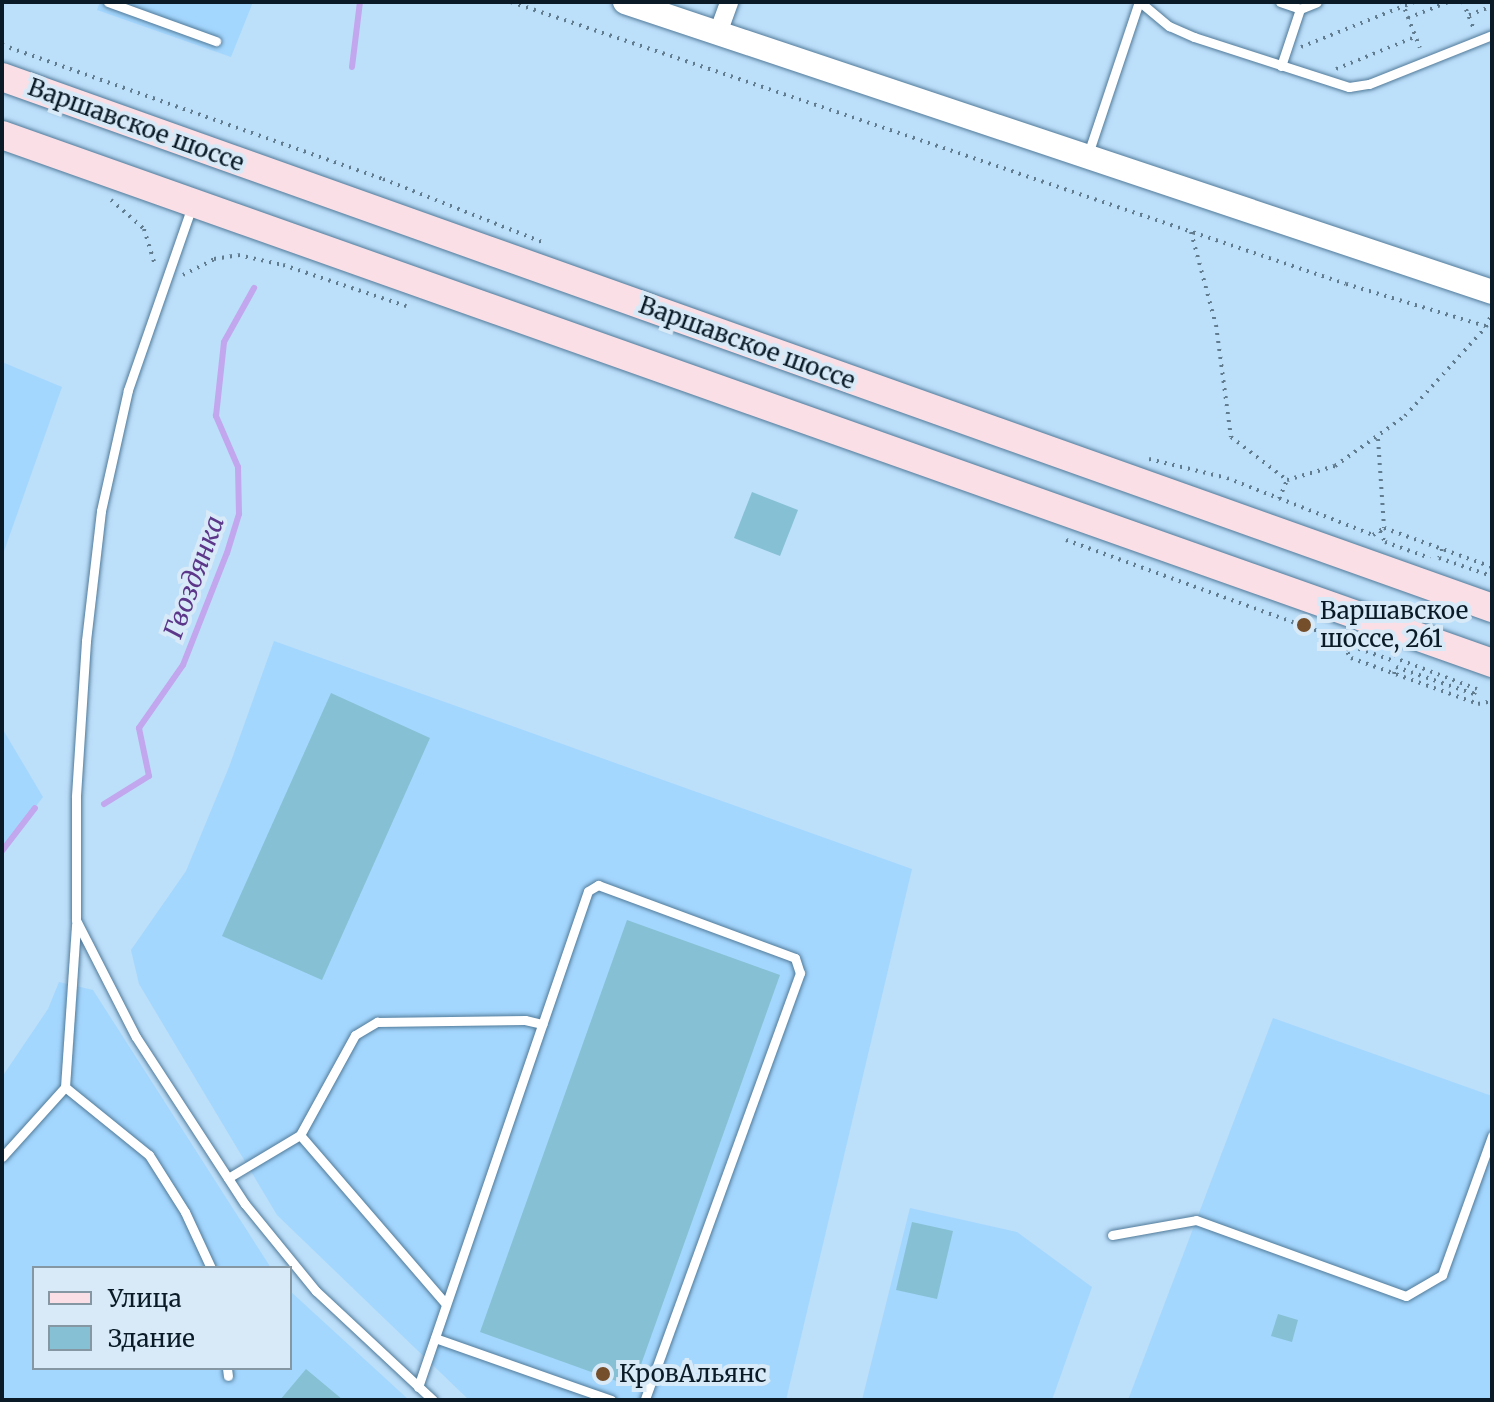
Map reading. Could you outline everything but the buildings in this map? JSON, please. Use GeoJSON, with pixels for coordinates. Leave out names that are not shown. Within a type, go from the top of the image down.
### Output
{"type":"FeatureCollection","features":[{"type":"Feature","properties":{"kind":"main road","name":"Варшавское шоссе"},"geometry":{"type":"LineString","coordinates":[[2,77],[1492,608]]}},
{"type":"Feature","properties":{"kind":"main road"},"geometry":{"type":"LineString","coordinates":[[2,135],[1492,663]]}},
{"type":"Feature","properties":{"kind":"street"},"geometry":{"type":"LineString","coordinates":[[625,2],[1492,292]]}},
{"type":"Feature","properties":{"kind":"street"},"geometry":{"type":"LineString","coordinates":[[718,33],[729,2]]}},
{"type":"Feature","properties":{"kind":"lane"},"geometry":{"type":"LineString","coordinates":[[108,2],[216,41]]}},
{"type":"Feature","properties":{"kind":"lane"},"geometry":{"type":"LineString","coordinates":[[1087,157],[1140,2],[1169,26],[1341,86],[1359,86],[1492,35]]}},
{"type":"Feature","properties":{"kind":"lane"},"geometry":{"type":"LineString","coordinates":[[1280,2],[1300,9],[1317,2]]}},
{"type":"Feature","properties":{"kind":"lane"},"geometry":{"type":"LineString","coordinates":[[1281,66],[1300,9]]}},
{"type":"Feature","properties":{"kind":"lane"},"geometry":{"type":"LineString","coordinates":[[2,1157],[65,1087],[76,920],[76,797],[86,641],[101,511],[128,390],[161,286],[193,204]]}},
{"type":"Feature","properties":{"kind":"lane"},"geometry":{"type":"LineString","coordinates":[[418,1387],[588,891],[598,885],[795,958],[800,973],[645,1400]]}},
{"type":"Feature","properties":{"kind":"lane"},"geometry":{"type":"LineString","coordinates":[[76,920],[136,1037],[228,1178],[316,1291],[433,1400]]}},
{"type":"Feature","properties":{"kind":"lane"},"geometry":{"type":"LineString","coordinates":[[228,1178],[300,1135],[355,1035],[377,1022],[525,1020],[543,1024]]}},
{"type":"Feature","properties":{"kind":"lane"},"geometry":{"type":"LineString","coordinates":[[65,1087],[149,1155],[185,1212],[210,1266]]}},
{"type":"Feature","properties":{"kind":"lane"},"geometry":{"type":"LineString","coordinates":[[300,1135],[446,1304]]}},
{"type":"Feature","properties":{"kind":"lane"},"geometry":{"type":"LineString","coordinates":[[1112,1235],[1196,1220],[1406,1296],[1442,1275],[1492,1136]]}},
{"type":"Feature","properties":{"kind":"lane"},"geometry":{"type":"LineString","coordinates":[[435,1338],[611,1400]]}},
{"type":"Feature","properties":{"kind":"path"},"geometry":{"type":"LineString","coordinates":[[511,2],[1346,284],[1489,327]]}},
{"type":"Feature","properties":{"kind":"path"},"geometry":{"type":"LineString","coordinates":[[1285,54],[1402,4],[1414,2]]}},
{"type":"Feature","properties":{"kind":"path"},"geometry":{"type":"LineString","coordinates":[[1408,18],[1448,2]]}},
{"type":"Feature","properties":{"kind":"path"},"geometry":{"type":"LineString","coordinates":[[1463,2],[1479,40]]}},
{"type":"Feature","properties":{"kind":"path"},"geometry":{"type":"LineString","coordinates":[[1402,4],[1425,61]]}},
{"type":"Feature","properties":{"kind":"path"},"geometry":{"type":"LineString","coordinates":[[1469,15],[1492,6]]}},
{"type":"Feature","properties":{"kind":"path"},"geometry":{"type":"LineString","coordinates":[[1313,78],[1415,37]]}},
{"type":"Feature","properties":{"kind":"path"},"geometry":{"type":"LineString","coordinates":[[2,45],[383,179],[500,223],[556,248]]}},
{"type":"Feature","properties":{"kind":"path"},"geometry":{"type":"LineString","coordinates":[[102,192],[144,229],[161,286],[214,259],[238,255],[283,265],[412,308]]}},
{"type":"Feature","properties":{"kind":"path"},"geometry":{"type":"LineString","coordinates":[[1190,230],[1195,235],[1216,325],[1231,437],[1287,480]]}},
{"type":"Feature","properties":{"kind":"path"},"geometry":{"type":"LineString","coordinates":[[1287,480],[1335,466],[1378,438],[1405,416],[1489,327],[1492,313]]}},
{"type":"Feature","properties":{"kind":"path"},"geometry":{"type":"LineString","coordinates":[[1378,438],[1385,542],[1430,558]]}},
{"type":"Feature","properties":{"kind":"path"},"geometry":{"type":"LineString","coordinates":[[1137,457],[1190,467],[1373,535],[1382,530],[1492,567]]}},
{"type":"Feature","properties":{"kind":"path"},"geometry":{"type":"LineString","coordinates":[[1279,499],[1287,480]]}},
{"type":"Feature","properties":{"kind":"path"},"geometry":{"type":"LineString","coordinates":[[1053,535],[1339,639],[1351,658],[1478,704],[1492,701]]}},
{"type":"Feature","properties":{"kind":"path"},"geometry":{"type":"LineString","coordinates":[[1442,549],[1439,558],[1492,576]]}},
{"type":"Feature","properties":{"kind":"path"},"geometry":{"type":"LineString","coordinates":[[1346,650],[1351,646],[1477,689],[1474,694],[1396,667],[1394,674]]}},
{"type":"Feature","properties":{"kind":"shaded area"},"geometry":{"type":"Polygon","coordinates":[[[100,2],[253,2],[231,57],[97,10],[100,2]]]}},
{"type":"Feature","properties":{"kind":"shaded area"},"geometry":{"type":"Polygon","coordinates":[[[2,362],[62,387],[2,557],[2,362]]]}},
{"type":"Feature","properties":{"kind":"shaded area"},"geometry":{"type":"Polygon","coordinates":[[[274,641],[912,869],[786,1400],[469,1400],[277,1215],[139,984],[131,950],[186,871],[229,767],[274,641]]]}},
{"type":"Feature","properties":{"kind":"shaded area"},"geometry":{"type":"Polygon","coordinates":[[[2,728],[43,797],[2,850],[2,728]]]}},
{"type":"Feature","properties":{"kind":"shaded area"},"geometry":{"type":"Polygon","coordinates":[[[59,982],[93,990],[270,1266],[32,1266],[32,1370],[292,1370],[292,1293],[409,1400],[2,1400],[2,1077],[48,1009],[59,982]]]}},
{"type":"Feature","properties":{"kind":"shaded area"},"geometry":{"type":"Polygon","coordinates":[[[1273,1018],[1492,1096],[1492,1400],[1128,1400],[1273,1018]]]}},
{"type":"Feature","properties":{"kind":"shaded area"},"geometry":{"type":"Polygon","coordinates":[[[910,1208],[1017,1232],[1092,1287],[1052,1400],[862,1400],[910,1208]]]}},
{"type":"Feature","properties":{"kind":"waterway","name":"Гвоздянка"},"geometry":{"type":"LineString","coordinates":[[352,67],[360,2]]}},
{"type":"Feature","properties":{"kind":"waterway","name":"Гвоздянка"},"geometry":{"type":"LineString","coordinates":[[104,804],[149,776],[139,728],[183,665],[239,514],[238,467],[216,416],[224,342],[254,288]]}},
{"type":"Feature","properties":{"kind":"waterway","name":"Гвоздянка"},"geometry":{"type":"LineString","coordinates":[[2,851],[35,808]]}},
{"type":"Feature","properties":{"kind":"place","name":"Варшавское шоссе, 261"},"geometry":{"type":"Point","coordinates":[1304,625]}},
{"type":"Feature","properties":{"kind":"place","name":"КровАльянс"},"geometry":{"type":"Point","coordinates":[603,1374]}}]}
